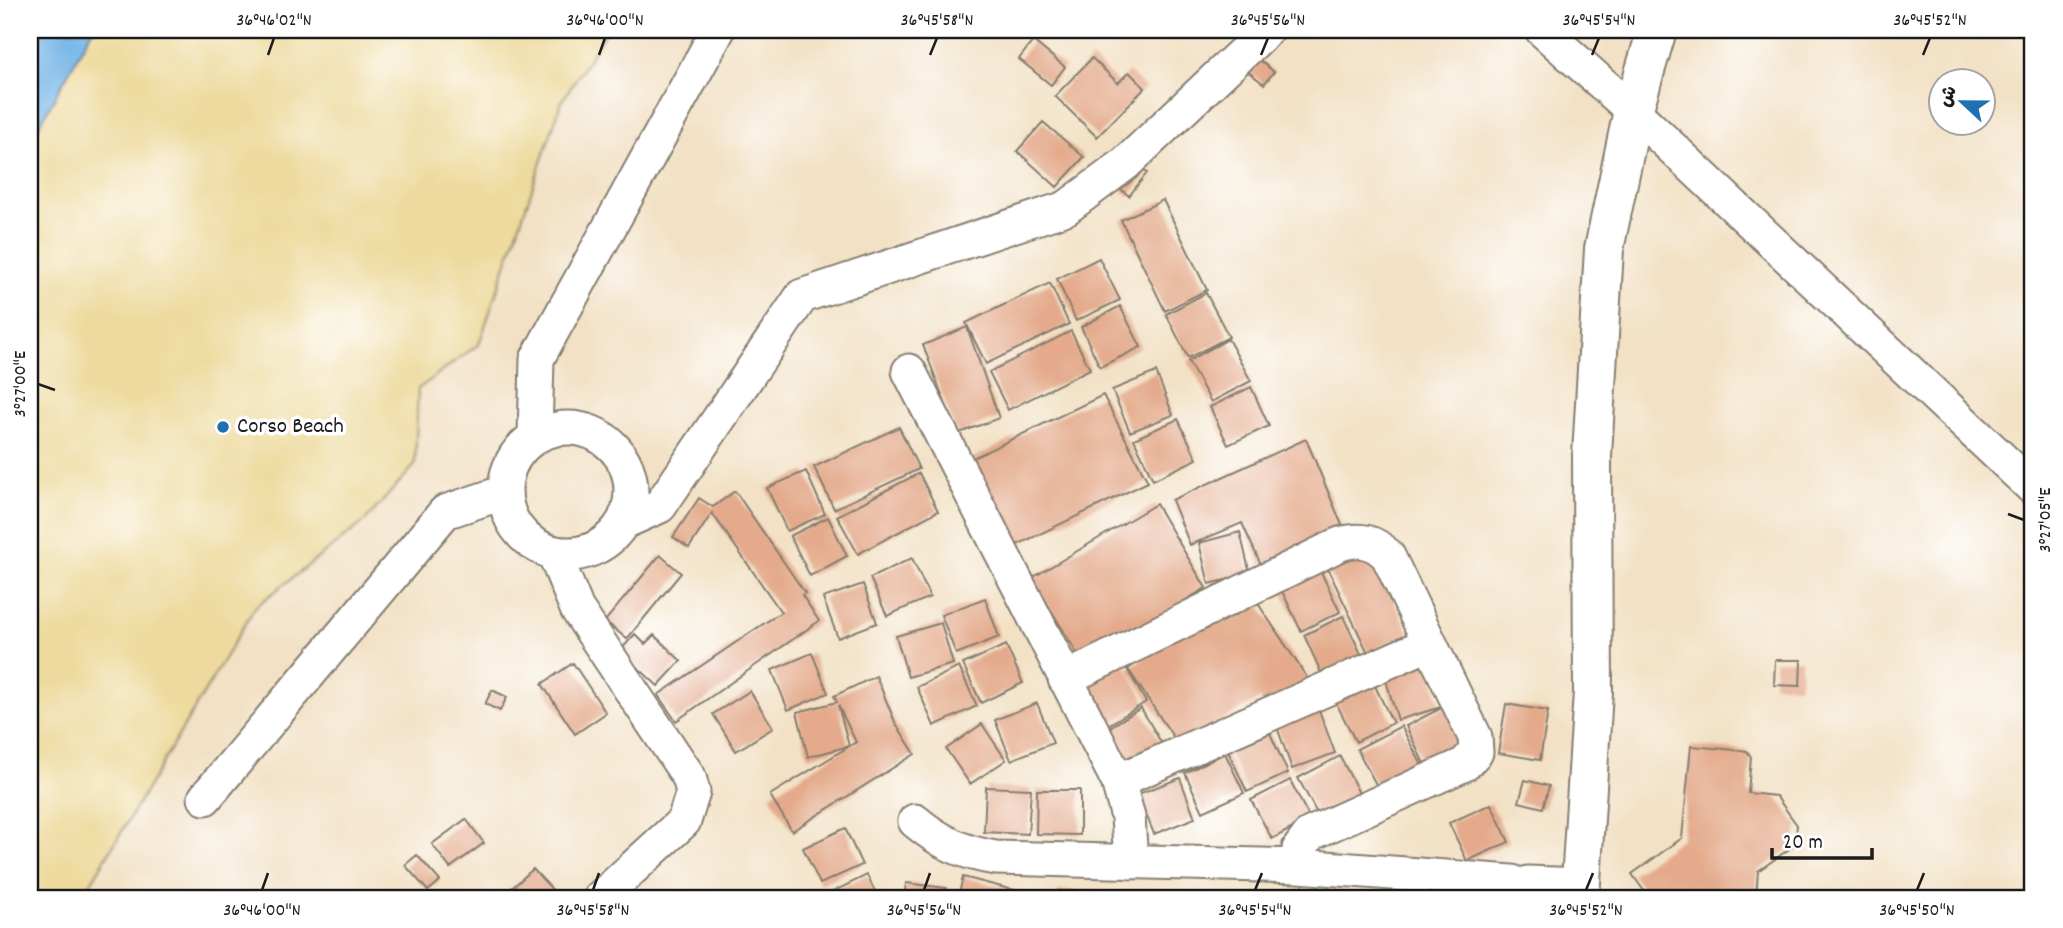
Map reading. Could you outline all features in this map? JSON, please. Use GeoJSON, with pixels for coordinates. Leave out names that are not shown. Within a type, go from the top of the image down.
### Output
{"type":"FeatureCollection","features":[{"type":"Feature","properties":{"kind":"street"},"geometry":{"type":"LineString","coordinates":[[535,437],[537,359],[718,30]]}},
{"type":"Feature","properties":{"kind":"street"},"geometry":{"type":"LineString","coordinates":[[624,522],[660,506],[802,296],[1066,208],[1125,164],[1267,30]]}},
{"type":"Feature","properties":{"kind":"street"},"geometry":{"type":"LineString","coordinates":[[1542,30],[1633,111],[2033,488]]}},
{"type":"Feature","properties":{"kind":"street"},"geometry":{"type":"LineString","coordinates":[[915,821],[932,836],[974,855],[1299,866],[1375,886],[1520,882],[1581,892],[1593,692],[1592,455],[1604,248],[1633,111],[1657,30]]}},
{"type":"Feature","properties":{"kind":"street"},"geometry":{"type":"LineString","coordinates":[[909,371],[1118,781],[1128,817],[1131,862]]}},
{"type":"Feature","properties":{"kind":"street"},"geometry":{"type":"LineString","coordinates":[[577,428],[597,435],[614,447],[626,464],[631,483],[631,504],[624,522],[611,538],[594,550],[574,555],[554,553],[535,546],[519,532],[508,513],[505,492],[509,470],[519,451],[535,437],[555,429],[577,428]]}},
{"type":"Feature","properties":{"kind":"street"},"geometry":{"type":"LineString","coordinates":[[205,798],[445,513],[505,492]]}},
{"type":"Feature","properties":{"kind":"street"},"geometry":{"type":"LineString","coordinates":[[1065,679],[1351,541],[1372,543],[1388,556],[1475,737],[1476,752],[1465,764],[1310,834],[1299,849],[1299,866]]}},
{"type":"Feature","properties":{"kind":"street"},"geometry":{"type":"LineString","coordinates":[[554,553],[578,609],[689,777],[693,792],[684,821],[600,898]]}},
{"type":"Feature","properties":{"kind":"street"},"geometry":{"type":"LineString","coordinates":[[1118,781],[1428,644]]}},
{"type":"Feature","properties":{"kind":"sand","name":"Corso Beach"},"geometry":{"type":"Polygon","coordinates":[[[92,30],[607,30],[562,101],[479,344],[418,389],[415,465],[364,522],[255,607],[82,898],[30,898],[30,142],[92,30]]]}},
{"type":"Feature","properties":{"kind":"water"},"geometry":{"type":"Polygon","coordinates":[[[30,30],[92,30],[30,142],[30,30]]]}},
{"type":"Feature","properties":{"kind":"building"},"geometry":{"type":"Polygon","coordinates":[[[1033,41],[1065,67],[1051,85],[1019,59],[1033,41]]]}},
{"type":"Feature","properties":{"kind":"building"},"geometry":{"type":"Polygon","coordinates":[[[1251,53],[1274,72],[1264,84],[1241,66],[1251,53]]]}},
{"type":"Feature","properties":{"kind":"building"},"geometry":{"type":"Polygon","coordinates":[[[1092,58],[1118,83],[1129,72],[1145,88],[1097,137],[1055,96],[1092,58]]]}},
{"type":"Feature","properties":{"kind":"building"},"geometry":{"type":"Polygon","coordinates":[[[1043,122],[1084,157],[1057,187],[1017,151],[1043,122]]]}},
{"type":"Feature","properties":{"kind":"building"},"geometry":{"type":"Polygon","coordinates":[[[1136,164],[1147,173],[1129,196],[1118,187],[1136,164]]]}},
{"type":"Feature","properties":{"kind":"building"},"geometry":{"type":"Polygon","coordinates":[[[1163,200],[1207,290],[1165,311],[1121,220],[1163,200]]]}},
{"type":"Feature","properties":{"kind":"building"},"geometry":{"type":"Polygon","coordinates":[[[1099,258],[1120,300],[1076,321],[1057,279],[1099,258]]]}},
{"type":"Feature","properties":{"kind":"building"},"geometry":{"type":"Polygon","coordinates":[[[1050,283],[1069,324],[986,364],[966,323],[1050,283]]]}},
{"type":"Feature","properties":{"kind":"building"},"geometry":{"type":"Polygon","coordinates":[[[1206,293],[1229,337],[1188,358],[1166,314],[1206,293]]]}},
{"type":"Feature","properties":{"kind":"building"},"geometry":{"type":"Polygon","coordinates":[[[1120,306],[1141,347],[1100,367],[1081,327],[1120,306]]]}},
{"type":"Feature","properties":{"kind":"building"},"geometry":{"type":"Polygon","coordinates":[[[967,327],[999,418],[957,434],[923,345],[967,327]]]}},
{"type":"Feature","properties":{"kind":"building"},"geometry":{"type":"Polygon","coordinates":[[[1071,331],[1090,369],[1008,410],[989,372],[1071,331]]]}},
{"type":"Feature","properties":{"kind":"building"},"geometry":{"type":"Polygon","coordinates":[[[1228,339],[1251,381],[1211,402],[1188,361],[1228,339]]]}},
{"type":"Feature","properties":{"kind":"building"},"geometry":{"type":"Polygon","coordinates":[[[1156,372],[1173,415],[1130,432],[1112,390],[1156,372]]]}},
{"type":"Feature","properties":{"kind":"building"},"geometry":{"type":"Polygon","coordinates":[[[1251,387],[1269,426],[1228,445],[1210,407],[1251,387]]]}},
{"type":"Feature","properties":{"kind":"building"},"geometry":{"type":"Polygon","coordinates":[[[1103,395],[1148,482],[1015,546],[973,458],[1103,395]]]}},
{"type":"Feature","properties":{"kind":"building"},"geometry":{"type":"Polygon","coordinates":[[[1178,419],[1197,459],[1153,480],[1134,439],[1178,419]]]}},
{"type":"Feature","properties":{"kind":"building"},"geometry":{"type":"Polygon","coordinates":[[[899,427],[919,469],[834,509],[814,467],[899,427]]]}},
{"type":"Feature","properties":{"kind":"building"},"geometry":{"type":"Polygon","coordinates":[[[1306,439],[1344,530],[1261,565],[1242,523],[1190,545],[1172,500],[1306,439]]]}},
{"type":"Feature","properties":{"kind":"building"},"geometry":{"type":"Polygon","coordinates":[[[806,471],[825,514],[787,531],[767,488],[806,471]]]}},
{"type":"Feature","properties":{"kind":"building"},"geometry":{"type":"Polygon","coordinates":[[[919,473],[938,511],[858,554],[837,516],[919,473]]]}},
{"type":"Feature","properties":{"kind":"building"},"geometry":{"type":"Polygon","coordinates":[[[735,491],[805,593],[802,595],[819,621],[676,721],[658,695],[781,612],[712,513],[689,548],[673,537],[699,498],[713,507],[735,491]]]}},
{"type":"Feature","properties":{"kind":"building"},"geometry":{"type":"Polygon","coordinates":[[[1156,504],[1206,588],[1082,662],[1032,578],[1156,504]]]}},
{"type":"Feature","properties":{"kind":"building"},"geometry":{"type":"Polygon","coordinates":[[[828,517],[847,556],[810,576],[790,536],[828,517]]]}},
{"type":"Feature","properties":{"kind":"building"},"geometry":{"type":"Polygon","coordinates":[[[1240,532],[1250,574],[1209,584],[1199,543],[1240,532]]]}},
{"type":"Feature","properties":{"kind":"building"},"geometry":{"type":"Polygon","coordinates":[[[1368,547],[1409,633],[1368,653],[1327,567],[1368,547]]]}},
{"type":"Feature","properties":{"kind":"building"},"geometry":{"type":"Polygon","coordinates":[[[660,555],[681,573],[627,639],[605,621],[660,555]]]}},
{"type":"Feature","properties":{"kind":"building"},"geometry":{"type":"Polygon","coordinates":[[[912,558],[930,597],[887,616],[870,578],[912,558]]]}},
{"type":"Feature","properties":{"kind":"building"},"geometry":{"type":"Polygon","coordinates":[[[1320,570],[1340,612],[1301,631],[1281,589],[1320,570]]]}},
{"type":"Feature","properties":{"kind":"building"},"geometry":{"type":"Polygon","coordinates":[[[863,584],[877,623],[838,638],[823,598],[863,584]]]}},
{"type":"Feature","properties":{"kind":"building"},"geometry":{"type":"Polygon","coordinates":[[[985,598],[999,637],[956,654],[941,615],[985,598]]]}},
{"type":"Feature","properties":{"kind":"building"},"geometry":{"type":"Polygon","coordinates":[[[1255,599],[1308,679],[1265,708],[1260,699],[1178,744],[1128,669],[1211,614],[1218,624],[1255,599]]]}},
{"type":"Feature","properties":{"kind":"building"},"geometry":{"type":"Polygon","coordinates":[[[1343,616],[1363,658],[1323,677],[1304,635],[1343,616]]]}},
{"type":"Feature","properties":{"kind":"building"},"geometry":{"type":"Polygon","coordinates":[[[941,623],[953,664],[908,677],[896,636],[941,623]]]}},
{"type":"Feature","properties":{"kind":"building"},"geometry":{"type":"Polygon","coordinates":[[[635,634],[645,644],[654,635],[681,661],[658,686],[620,651],[635,634]]]}},
{"type":"Feature","properties":{"kind":"building"},"geometry":{"type":"Polygon","coordinates":[[[1006,645],[1023,683],[981,703],[963,664],[1006,645]]]}},
{"type":"Feature","properties":{"kind":"building"},"geometry":{"type":"Polygon","coordinates":[[[812,653],[828,693],[788,710],[772,670],[812,653]]]}},
{"type":"Feature","properties":{"kind":"building"},"geometry":{"type":"Polygon","coordinates":[[[1775,660],[1801,660],[1800,686],[1774,685],[1775,660]]]}},
{"type":"Feature","properties":{"kind":"building"},"geometry":{"type":"Polygon","coordinates":[[[1428,661],[1441,707],[1398,720],[1384,674],[1428,661]]]}},
{"type":"Feature","properties":{"kind":"building"},"geometry":{"type":"Polygon","coordinates":[[[1123,662],[1146,702],[1105,727],[1081,686],[1123,662]]]}},
{"type":"Feature","properties":{"kind":"building"},"geometry":{"type":"Polygon","coordinates":[[[573,663],[606,713],[575,734],[542,684],[573,663]]]}},
{"type":"Feature","properties":{"kind":"building"},"geometry":{"type":"Polygon","coordinates":[[[959,667],[977,706],[934,726],[917,687],[959,667]]]}},
{"type":"Feature","properties":{"kind":"building"},"geometry":{"type":"Polygon","coordinates":[[[876,676],[895,722],[915,754],[792,831],[770,795],[856,742],[838,705],[849,746],[808,757],[797,712],[837,702],[834,696],[876,676]]]}},
{"type":"Feature","properties":{"kind":"building"},"geometry":{"type":"Polygon","coordinates":[[[1373,682],[1393,723],[1356,742],[1335,701],[1373,682]]]}},
{"type":"Feature","properties":{"kind":"building"},"geometry":{"type":"Polygon","coordinates":[[[492,690],[507,697],[500,711],[485,704],[492,690]]]}},
{"type":"Feature","properties":{"kind":"building"},"geometry":{"type":"Polygon","coordinates":[[[750,691],[773,728],[736,751],[713,714],[750,691]]]}},
{"type":"Feature","properties":{"kind":"building"},"geometry":{"type":"Polygon","coordinates":[[[1037,703],[1053,743],[1011,760],[995,720],[1037,703]]]}},
{"type":"Feature","properties":{"kind":"building"},"geometry":{"type":"Polygon","coordinates":[[[1506,704],[1548,711],[1540,760],[1498,753],[1506,704]]]}},
{"type":"Feature","properties":{"kind":"building"},"geometry":{"type":"Polygon","coordinates":[[[1447,705],[1467,746],[1425,766],[1406,726],[1447,705]]]}},
{"type":"Feature","properties":{"kind":"building"},"geometry":{"type":"Polygon","coordinates":[[[1141,708],[1165,749],[1126,773],[1102,732],[1141,708]]]}},
{"type":"Feature","properties":{"kind":"building"},"geometry":{"type":"Polygon","coordinates":[[[1319,710],[1335,753],[1292,769],[1277,727],[1319,710]]]}},
{"type":"Feature","properties":{"kind":"building"},"geometry":{"type":"Polygon","coordinates":[[[982,724],[1006,760],[970,784],[946,749],[982,724]]]}},
{"type":"Feature","properties":{"kind":"building"},"geometry":{"type":"Polygon","coordinates":[[[1401,726],[1423,767],[1379,790],[1357,749],[1401,726]]]}},
{"type":"Feature","properties":{"kind":"building"},"geometry":{"type":"Polygon","coordinates":[[[1270,733],[1288,773],[1247,792],[1228,751],[1270,733]]]}},
{"type":"Feature","properties":{"kind":"building"},"geometry":{"type":"Polygon","coordinates":[[[1691,746],[1747,751],[1751,757],[1748,793],[1776,796],[1797,825],[1795,845],[1758,871],[1756,898],[1649,898],[1632,874],[1682,838],[1691,746]]]}},
{"type":"Feature","properties":{"kind":"building"},"geometry":{"type":"Polygon","coordinates":[[[1225,753],[1244,793],[1203,812],[1185,773],[1225,753]]]}},
{"type":"Feature","properties":{"kind":"building"},"geometry":{"type":"Polygon","coordinates":[[[1340,756],[1361,797],[1320,819],[1298,778],[1340,756]]]}},
{"type":"Feature","properties":{"kind":"building"},"geometry":{"type":"Polygon","coordinates":[[[1180,778],[1195,818],[1154,834],[1138,794],[1180,778]]]}},
{"type":"Feature","properties":{"kind":"building"},"geometry":{"type":"Polygon","coordinates":[[[1290,780],[1310,819],[1272,839],[1251,800],[1290,780]]]}},
{"type":"Feature","properties":{"kind":"building"},"geometry":{"type":"Polygon","coordinates":[[[1525,780],[1549,786],[1543,808],[1519,802],[1525,780]]]}},
{"type":"Feature","properties":{"kind":"building"},"geometry":{"type":"Polygon","coordinates":[[[986,787],[1031,789],[1028,834],[984,832],[986,787]]]}},
{"type":"Feature","properties":{"kind":"building"},"geometry":{"type":"Polygon","coordinates":[[[1037,790],[1080,790],[1080,835],[1036,834],[1037,790]]]}},
{"type":"Feature","properties":{"kind":"building"},"geometry":{"type":"Polygon","coordinates":[[[1491,804],[1509,842],[1467,861],[1449,823],[1491,804]]]}},
{"type":"Feature","properties":{"kind":"building"},"geometry":{"type":"Polygon","coordinates":[[[466,819],[484,843],[450,868],[432,844],[466,819]]]}},
{"type":"Feature","properties":{"kind":"building"},"geometry":{"type":"Polygon","coordinates":[[[845,828],[862,865],[820,884],[803,848],[845,828]]]}},
{"type":"Feature","properties":{"kind":"building"},"geometry":{"type":"Polygon","coordinates":[[[417,855],[440,881],[428,891],[405,865],[417,855]]]}},
{"type":"Feature","properties":{"kind":"building"},"geometry":{"type":"Polygon","coordinates":[[[533,869],[560,898],[501,898],[533,869]]]}},
{"type":"Feature","properties":{"kind":"building"},"geometry":{"type":"Polygon","coordinates":[[[867,875],[878,898],[827,898],[826,895],[867,875]]]}},
{"type":"Feature","properties":{"kind":"building"},"geometry":{"type":"Polygon","coordinates":[[[963,877],[1040,897],[1040,898],[958,898],[963,877]]]}},
{"type":"Feature","properties":{"kind":"building"},"geometry":{"type":"Polygon","coordinates":[[[906,883],[947,888],[946,898],[904,898],[906,883]]]}},
{"type":"Feature","properties":{"kind":"building"},"geometry":{"type":"Polygon","coordinates":[[[1058,891],[1102,891],[1102,898],[1058,898],[1058,891]]]}},
{"type":"Feature","properties":{"kind":"building"},"geometry":{"type":"Polygon","coordinates":[[[1152,894],[1180,896],[1180,898],[1152,898],[1152,894]]]}},
{"type":"Feature","properties":{"kind":"place","name":"Corso Beach"},"geometry":{"type":"Point","coordinates":[223,427]}}]}
